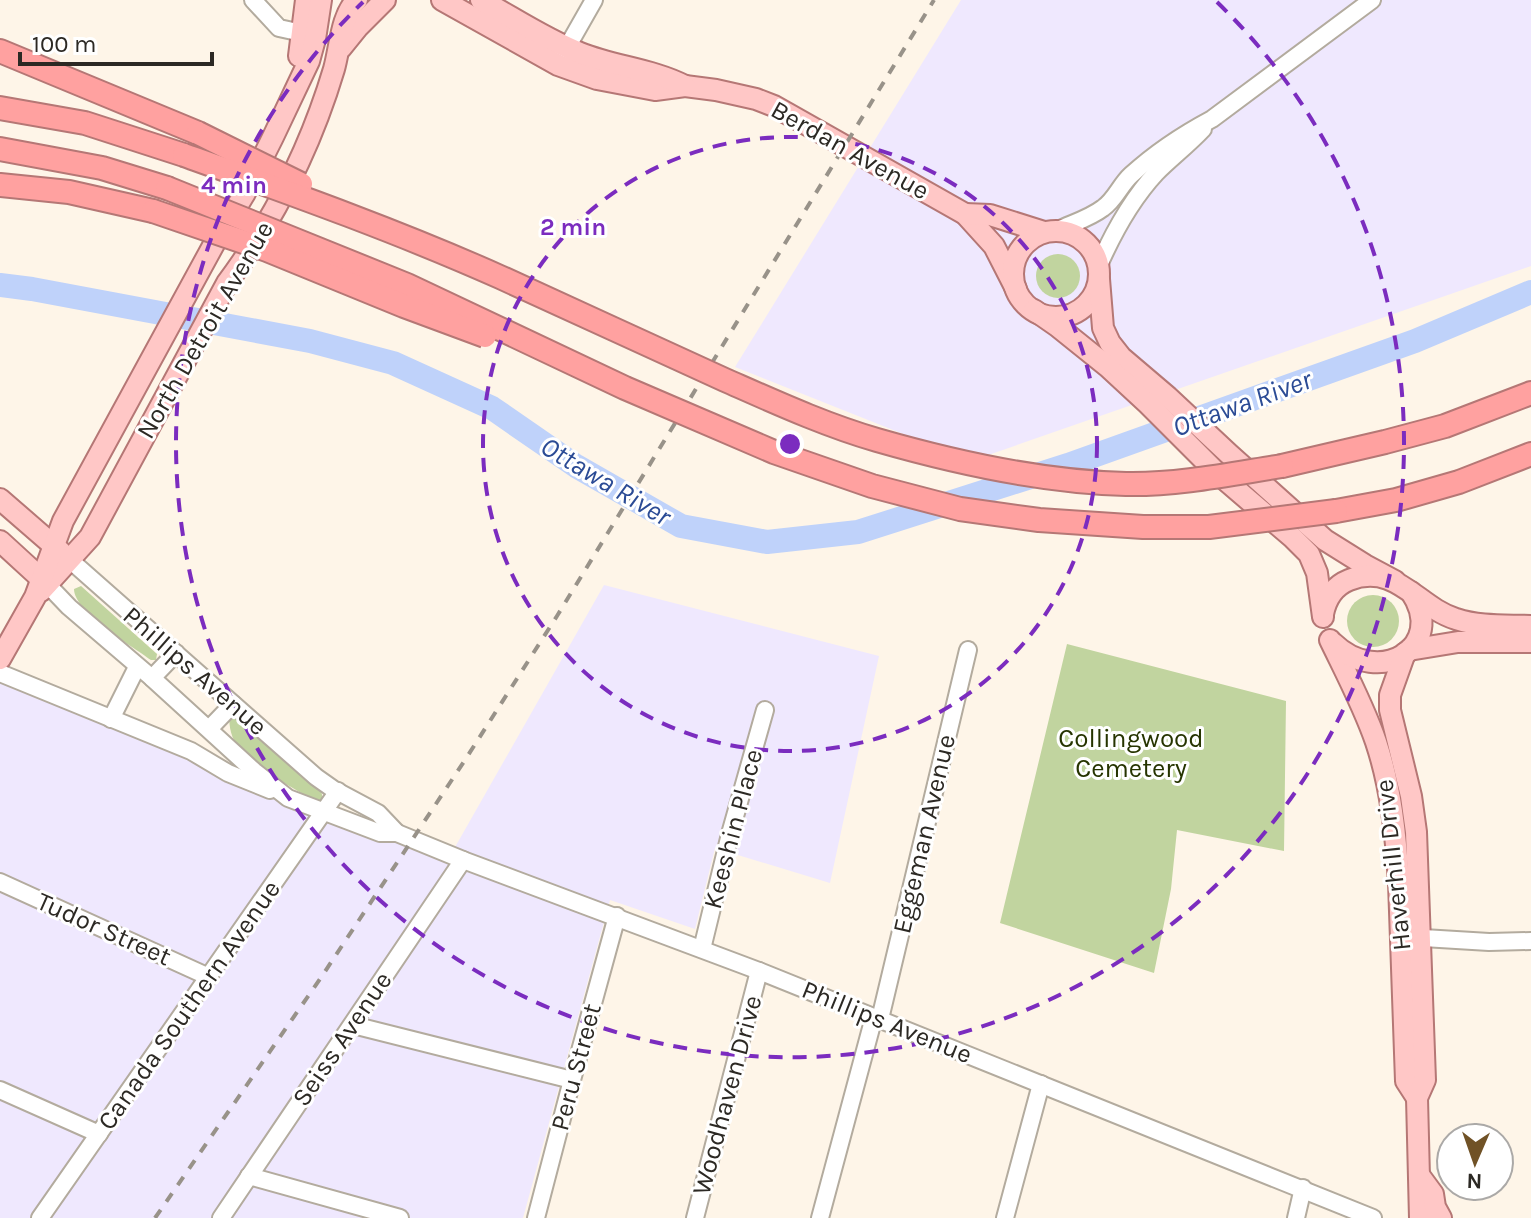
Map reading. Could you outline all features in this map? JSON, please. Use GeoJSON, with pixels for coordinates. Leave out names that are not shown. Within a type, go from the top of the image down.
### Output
{"type":"FeatureCollection","features":[{"type":"Feature","properties":{"kind":"highway"},"geometry":{"type":"LineString","coordinates":[[0,51],[198,133],[413,240]]}},
{"type":"Feature","properties":{"kind":"highway"},"geometry":{"type":"LineString","coordinates":[[0,108],[85,123],[184,155],[413,240],[793,410],[889,443],[1012,471],[1127,484],[1179,481],[1282,466],[1445,426],[1531,393]]}},
{"type":"Feature","properties":{"kind":"highway"},"geometry":{"type":"LineString","coordinates":[[0,149],[102,168],[167,188],[407,285],[625,388],[774,452],[872,486],[960,509],[1039,520],[1143,527],[1209,527],[1396,500],[1459,482],[1531,454]]}},
{"type":"Feature","properties":{"kind":"highway"},"geometry":{"type":"LineString","coordinates":[[0,185],[69,192],[153,211],[267,250],[404,306],[625,388]]}},
{"type":"Feature","properties":{"kind":"main road"},"geometry":{"type":"LineString","coordinates":[[296,86],[306,0]]}},
{"type":"Feature","properties":{"kind":"main road","name":"North Detroit Avenue"},"geometry":{"type":"LineString","coordinates":[[0,659],[41,587],[63,521],[273,137],[309,61],[321,0]]}},
{"type":"Feature","properties":{"kind":"main road","name":"North Detroit Avenue"},"geometry":{"type":"LineString","coordinates":[[41,587],[90,537],[227,283],[254,244],[298,165],[322,107],[339,52],[346,14],[357,0]]}},
{"type":"Feature","properties":{"kind":"main road"},"geometry":{"type":"LineString","coordinates":[[339,52],[385,0]]}},
{"type":"Feature","properties":{"kind":"main road","name":"Berdan Avenue"},"geometry":{"type":"LineString","coordinates":[[442,0],[563,56]]}},
{"type":"Feature","properties":{"kind":"main road","name":"Berdan Avenue"},"geometry":{"type":"LineString","coordinates":[[481,0],[597,79],[655,90],[685,86],[734,94],[774,106],[965,214],[994,246],[1016,289]]}},
{"type":"Feature","properties":{"kind":"main road","name":"Berdan Avenue"},"geometry":{"type":"LineString","coordinates":[[965,214],[990,215],[1051,231]]}},
{"type":"Feature","properties":{"kind":"main road"},"geometry":{"type":"LineString","coordinates":[[1531,626],[1474,624],[1452,618],[1345,553],[1306,523],[1121,357],[1110,343],[1102,321],[1099,272],[1094,252],[1085,241],[1072,233],[1051,231],[1031,238],[1021,248],[1013,275],[1023,301],[1090,352],[1217,473],[1309,554],[1317,573],[1325,632],[1344,653],[1373,663],[1388,661],[1407,652],[1458,642],[1531,642]]}},
{"type":"Feature","properties":{"kind":"main road"},"geometry":{"type":"LineString","coordinates":[[1034,310],[1047,316],[1061,317],[1075,313],[1095,293],[1099,272]]}},
{"type":"Feature","properties":{"kind":"main road","name":"Phillips Avenue"},"geometry":{"type":"LineString","coordinates":[[0,499],[70,560]]}},
{"type":"Feature","properties":{"kind":"main road","name":"Phillips Avenue"},"geometry":{"type":"LineString","coordinates":[[0,541],[41,587]]}},
{"type":"Feature","properties":{"kind":"main road"},"geometry":{"type":"LineString","coordinates":[[1323,617],[1326,602],[1342,583],[1367,576],[1385,578],[1403,586],[1419,606],[1421,622],[1418,639],[1407,652]]}},
{"type":"Feature","properties":{"kind":"main road","name":"Haverhill Drive"},"geometry":{"type":"LineString","coordinates":[[1330,640],[1363,709],[1388,787],[1408,942]]}},
{"type":"Feature","properties":{"kind":"main road","name":"Haverhill Drive"},"geometry":{"type":"LineString","coordinates":[[1407,652],[1390,695],[1390,710],[1411,796],[1416,832],[1408,942],[1406,1081],[1417,1098],[1420,1218]]}},
{"type":"Feature","properties":{"kind":"main road"},"geometry":{"type":"LineString","coordinates":[[1419,1175],[1433,1194],[1441,1218]]}},
{"type":"Feature","properties":{"kind":"street"},"geometry":{"type":"LineString","coordinates":[[253,0],[279,28],[302,33]]}},
{"type":"Feature","properties":{"kind":"street"},"geometry":{"type":"LineString","coordinates":[[563,56],[594,0]]}},
{"type":"Feature","properties":{"kind":"street"},"geometry":{"type":"LineString","coordinates":[[1051,231],[1100,211],[1127,178],[1182,134],[1212,119],[1372,0]]}},
{"type":"Feature","properties":{"kind":"street"},"geometry":{"type":"LineString","coordinates":[[1099,272],[1122,218],[1138,195],[1158,171],[1212,119]]}},
{"type":"Feature","properties":{"kind":"street","name":"Phillips Avenue"},"geometry":{"type":"LineString","coordinates":[[70,560],[316,777],[378,813],[397,833]]}},
{"type":"Feature","properties":{"kind":"street","name":"Phillips Avenue"},"geometry":{"type":"LineString","coordinates":[[41,587],[69,607],[288,798]]}},
{"type":"Feature","properties":{"kind":"street","name":"Eggeman Avenue"},"geometry":{"type":"LineString","coordinates":[[820,1218],[877,1018],[968,650]]}},
{"type":"Feature","properties":{"kind":"street"},"geometry":{"type":"LineString","coordinates":[[152,678],[176,653]]}},
{"type":"Feature","properties":{"kind":"street"},"geometry":{"type":"LineString","coordinates":[[111,719],[137,667]]}},
{"type":"Feature","properties":{"kind":"street","name":"Phillips Avenue"},"geometry":{"type":"LineString","coordinates":[[0,673],[191,751],[228,773],[323,812],[380,833],[397,833],[617,916],[1373,1218]]}},
{"type":"Feature","properties":{"kind":"street"},"geometry":{"type":"LineString","coordinates":[[209,729],[233,704]]}},
{"type":"Feature","properties":{"kind":"street","name":"Keeshin Place"},"geometry":{"type":"LineString","coordinates":[[702,949],[765,710]]}},
{"type":"Feature","properties":{"kind":"street","name":"Canada Southern Avenue"},"geometry":{"type":"LineString","coordinates":[[40,1218],[338,791]]}},
{"type":"Feature","properties":{"kind":"street","name":"Seiss Avenue"},"geometry":{"type":"LineString","coordinates":[[221,1218],[463,860]]}},
{"type":"Feature","properties":{"kind":"street","name":"Tudor Street"},"geometry":{"type":"LineString","coordinates":[[0,882],[209,977]]}},
{"type":"Feature","properties":{"kind":"street","name":"Peru Street"},"geometry":{"type":"LineString","coordinates":[[536,1218],[617,916]]}},
{"type":"Feature","properties":{"kind":"street"},"geometry":{"type":"LineString","coordinates":[[1408,942],[1531,941]]}},
{"type":"Feature","properties":{"kind":"street","name":"Woodhaven Drive"},"geometry":{"type":"LineString","coordinates":[[695,1218],[759,971]]}},
{"type":"Feature","properties":{"kind":"street"},"geometry":{"type":"LineString","coordinates":[[353,1025],[572,1080]]}},
{"type":"Feature","properties":{"kind":"street"},"geometry":{"type":"LineString","coordinates":[[1005,1218],[1041,1084]]}},
{"type":"Feature","properties":{"kind":"street"},"geometry":{"type":"LineString","coordinates":[[0,1090],[99,1134]]}},
{"type":"Feature","properties":{"kind":"street"},"geometry":{"type":"LineString","coordinates":[[249,1176],[400,1218]]}},
{"type":"Feature","properties":{"kind":"street"},"geometry":{"type":"LineString","coordinates":[[1296,1218],[1303,1188]]}},
{"type":"Feature","properties":{"kind":"shaded area"},"geometry":{"type":"Polygon","coordinates":[[[961,0],[1531,0],[1531,266],[971,461],[735,367],[961,0]]]}},
{"type":"Feature","properties":{"kind":"shaded area"},"geometry":{"type":"Polygon","coordinates":[[[604,585],[879,656],[830,883],[715,848],[695,929],[610,900],[523,1218],[0,1218],[0,681],[328,811],[446,863],[604,585]]]}},
{"type":"Feature","properties":{"kind":"green space"},"geometry":{"type":"Polygon","coordinates":[[[1058,254],[1073,261],[1080,276],[1073,291],[1058,298],[1043,291],[1036,276],[1043,261],[1058,254]]]}},
{"type":"Feature","properties":{"kind":"green space"},"geometry":{"type":"Polygon","coordinates":[[[81,586],[157,654],[156,660],[151,660],[93,618],[77,598],[74,589],[81,586]]]}},
{"type":"Feature","properties":{"kind":"green space"},"geometry":{"type":"Polygon","coordinates":[[[1373,595],[1391,603],[1399,621],[1391,639],[1373,647],[1355,639],[1347,621],[1355,603],[1373,595]]]}},
{"type":"Feature","properties":{"kind":"green space","name":"Collingwood Cemetery"},"geometry":{"type":"Polygon","coordinates":[[[1067,644],[1286,701],[1284,851],[1177,830],[1171,889],[1154,973],[1000,923],[1067,644]]]}},
{"type":"Feature","properties":{"kind":"green space"},"geometry":{"type":"Polygon","coordinates":[[[229,713],[321,790],[323,800],[318,802],[286,784],[243,752],[232,736],[229,713]]]}},
{"type":"Feature","properties":{"kind":"waterway","name":"Ottawa River"},"geometry":{"type":"LineString","coordinates":[[0,285],[310,341],[393,363],[492,408],[576,466],[681,526],[767,542],[858,532],[1068,465],[1415,341],[1531,292]]}},
{"type":"Feature","properties":{"kind":"railway"},"geometry":{"type":"LineString","coordinates":[[155,1218],[322,976],[465,760],[557,616],[934,0]]}}]}
